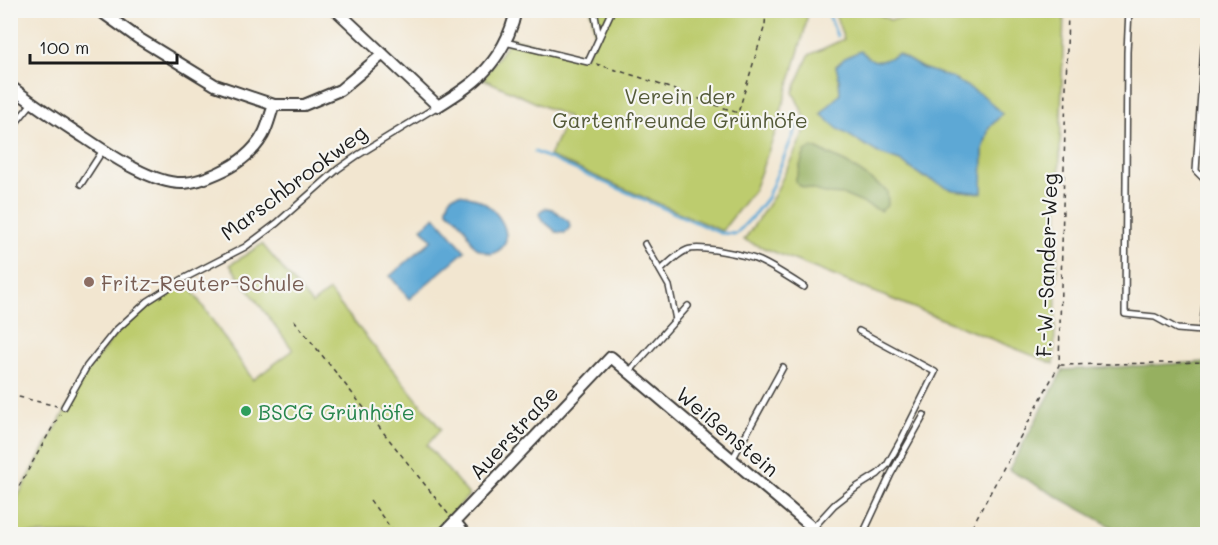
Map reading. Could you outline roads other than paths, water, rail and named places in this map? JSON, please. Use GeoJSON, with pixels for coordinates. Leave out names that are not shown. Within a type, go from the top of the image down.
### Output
{"type":"FeatureCollection","features":[{"type":"Feature","properties":{"kind":"street"},"geometry":{"type":"LineString","coordinates":[[99,10],[138,38],[215,85],[274,105],[304,105],[340,90],[382,54]]}},
{"type":"Feature","properties":{"kind":"street"},"geometry":{"type":"LineString","coordinates":[[336,10],[438,106]]}},
{"type":"Feature","properties":{"kind":"street","name":"Marschbrookweg"},"geometry":{"type":"LineString","coordinates":[[438,106],[480,76],[505,42],[516,10]]}},
{"type":"Feature","properties":{"kind":"street"},"geometry":{"type":"LineString","coordinates":[[10,86],[103,150],[141,171],[167,181],[182,183],[206,179],[231,168],[248,155],[262,136],[274,105]]}},
{"type":"Feature","properties":{"kind":"street","name":"Weißenstein"},"geometry":{"type":"LineString","coordinates":[[611,357],[817,531]]}},
{"type":"Feature","properties":{"kind":"street","name":"Auerstraße"},"geometry":{"type":"LineString","coordinates":[[443,534],[611,357]]}},
{"type":"Feature","properties":{"kind":"street"},"geometry":{"type":"LineString","coordinates":[[455,522],[465,534]]}},
{"type":"Feature","properties":{"kind":"lane"},"geometry":{"type":"LineString","coordinates":[[594,10],[600,39]]}},
{"type":"Feature","properties":{"kind":"lane"},"geometry":{"type":"LineString","coordinates":[[505,42],[588,62],[612,10]]}},
{"type":"Feature","properties":{"kind":"lane"},"geometry":{"type":"LineString","coordinates":[[1129,10],[1125,314],[1155,317],[1177,329],[1202,331],[1208,278]]}},
{"type":"Feature","properties":{"kind":"lane"},"geometry":{"type":"LineString","coordinates":[[1208,41],[1204,46],[1196,171],[1208,183]]}},
{"type":"Feature","properties":{"kind":"lane"},"geometry":{"type":"LineString","coordinates":[[10,130],[32,103]]}},
{"type":"Feature","properties":{"kind":"lane","name":"Marschbrookweg"},"geometry":{"type":"LineString","coordinates":[[64,407],[87,366],[101,348],[115,331],[148,301],[181,280],[244,246],[277,223],[357,155],[438,106]]}},
{"type":"Feature","properties":{"kind":"lane"},"geometry":{"type":"LineString","coordinates":[[81,184],[103,150]]}},
{"type":"Feature","properties":{"kind":"lane"},"geometry":{"type":"LineString","coordinates":[[645,244],[669,286],[676,320]]}},
{"type":"Feature","properties":{"kind":"lane"},"geometry":{"type":"LineString","coordinates":[[661,270],[687,250],[712,250],[760,261],[804,287]]}},
{"type":"Feature","properties":{"kind":"lane"},"geometry":{"type":"LineString","coordinates":[[629,372],[688,306]]}},
{"type":"Feature","properties":{"kind":"lane"},"geometry":{"type":"LineString","coordinates":[[817,531],[834,505],[887,465],[935,372],[859,331]]}},
{"type":"Feature","properties":{"kind":"lane"},"geometry":{"type":"LineString","coordinates":[[732,459],[783,367]]}},
{"type":"Feature","properties":{"kind":"lane"},"geometry":{"type":"LineString","coordinates":[[864,534],[891,474],[924,415]]}},
{"type":"Feature","properties":{"kind":"water"},"geometry":{"type":"Polygon","coordinates":[[[861,51],[875,61],[898,54],[922,68],[952,78],[984,96],[1002,114],[989,128],[983,149],[982,193],[953,190],[922,176],[900,161],[880,154],[838,129],[821,114],[840,94],[836,66],[846,57],[861,51]]]}},
{"type":"Feature","properties":{"kind":"water"},"geometry":{"type":"Polygon","coordinates":[[[459,194],[482,202],[499,217],[506,235],[503,246],[498,251],[491,254],[476,247],[463,225],[447,210],[451,196],[459,194]]]}},
{"type":"Feature","properties":{"kind":"water"},"geometry":{"type":"Polygon","coordinates":[[[547,208],[552,209],[569,222],[570,227],[565,233],[556,232],[542,220],[539,214],[547,208]]]}},
{"type":"Feature","properties":{"kind":"water"},"geometry":{"type":"Polygon","coordinates":[[[435,216],[465,251],[409,299],[390,276],[432,240],[422,228],[435,216]]]}},
{"type":"Feature","properties":{"kind":"waterway"},"geometry":{"type":"LineString","coordinates":[[827,10],[837,36]]}},
{"type":"Feature","properties":{"kind":"waterway"},"geometry":{"type":"LineString","coordinates":[[535,152],[720,233],[736,234],[767,198],[799,121]]}},
{"type":"Feature","properties":{"kind":"place","name":"Fritz-Reuter-Schule"},"geometry":{"type":"Point","coordinates":[89,282]}},
{"type":"Feature","properties":{"kind":"place","name":"BSCG Grünhöfe"},"geometry":{"type":"Point","coordinates":[246,411]}},
{"type":"Feature","properties":{"kind":"park label","name":"Verein der Gartenfreunde Grünhöfe"},"geometry":{"type":"Point","coordinates":[680,107]}}]}
